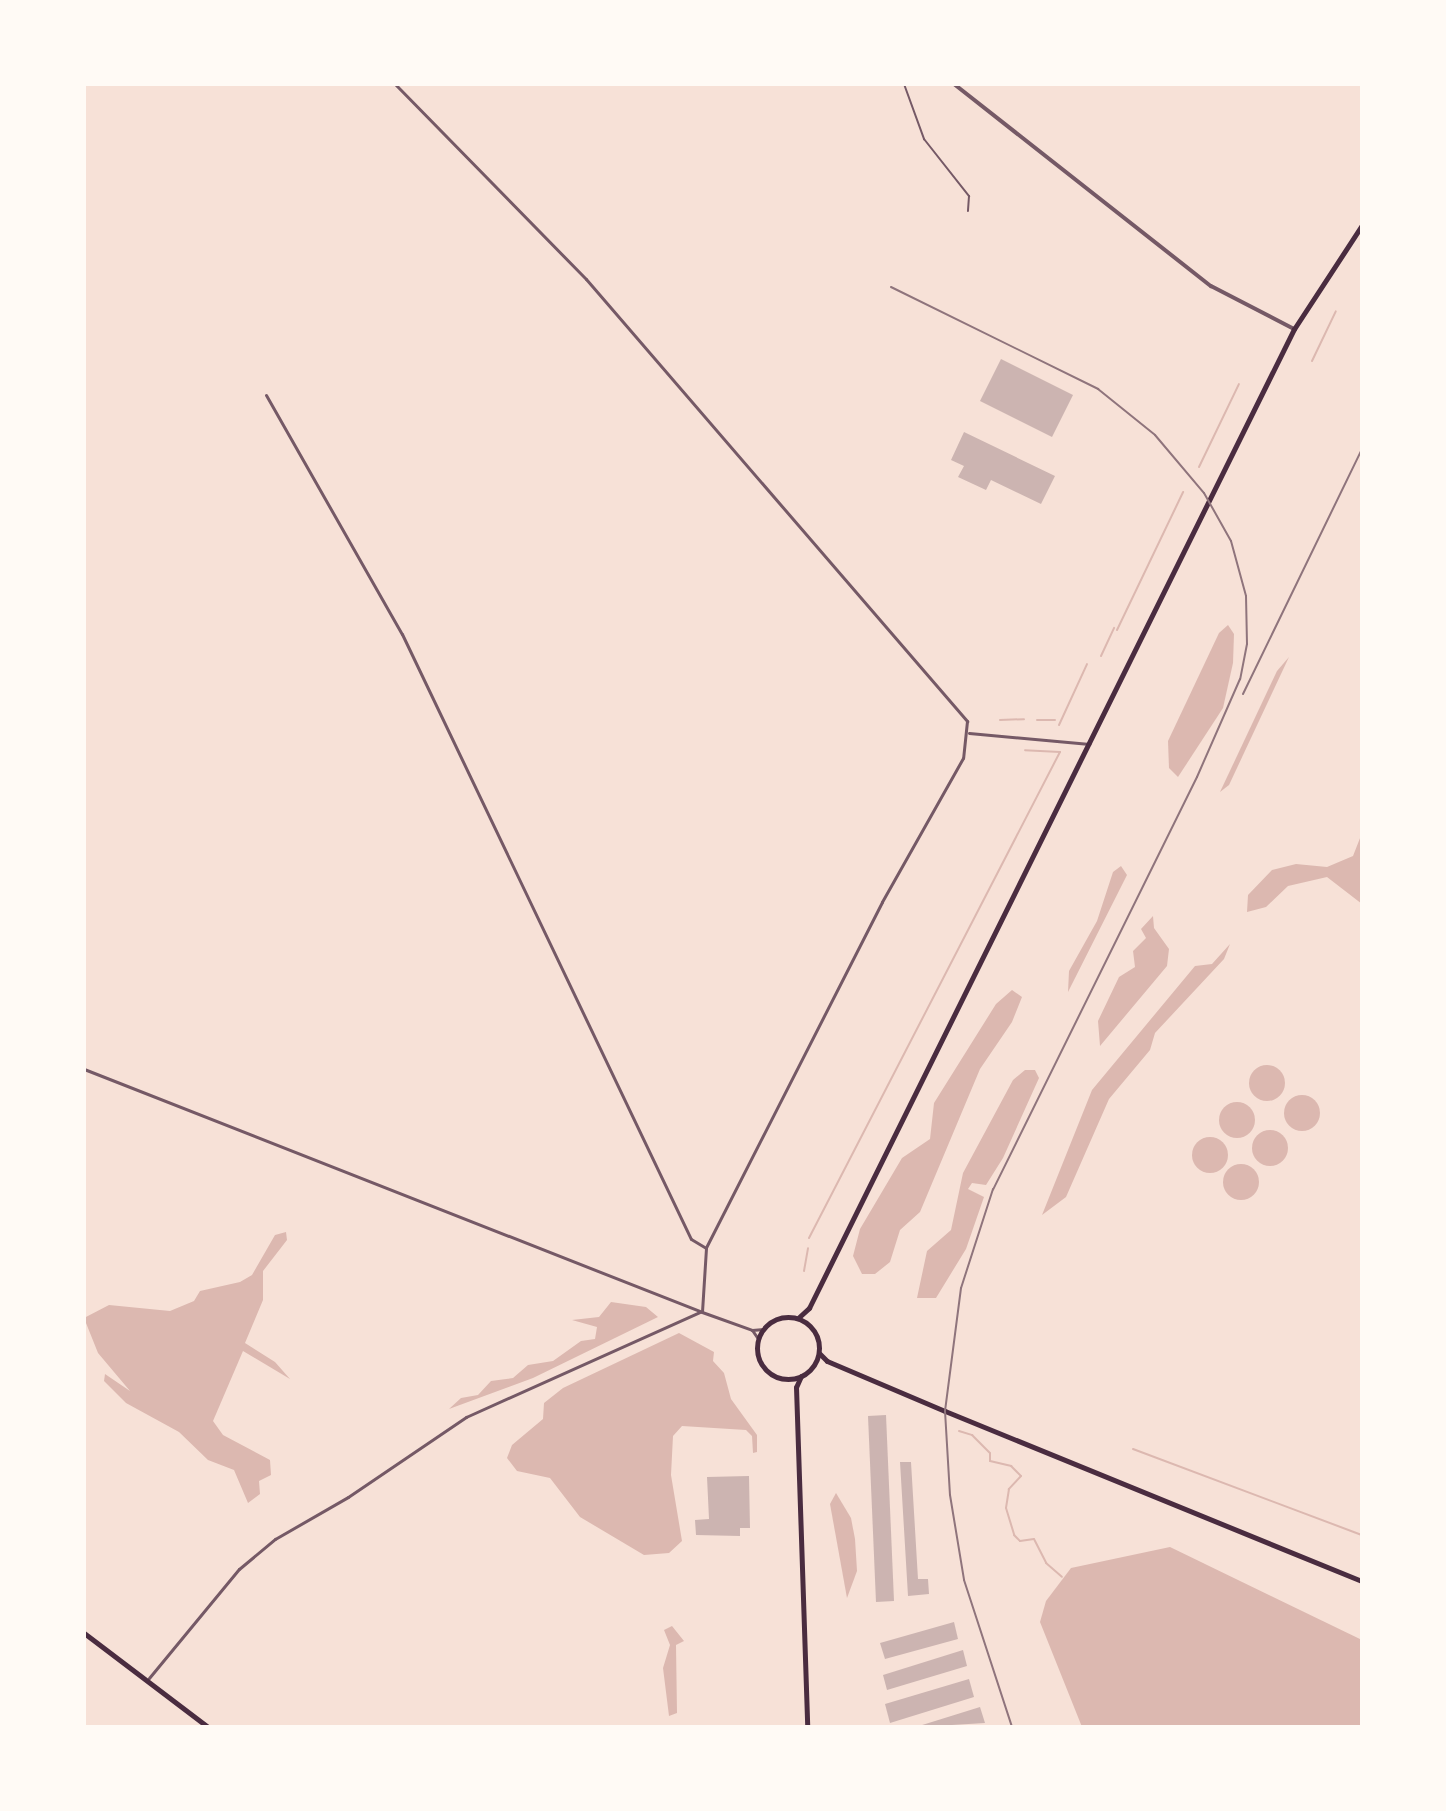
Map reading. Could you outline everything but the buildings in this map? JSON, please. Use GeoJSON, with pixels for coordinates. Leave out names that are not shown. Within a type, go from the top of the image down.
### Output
{"type":"FeatureCollection","features":[{"type":"Feature","properties":{"kind":"main road"},"geometry":{"type":"LineString","coordinates":[[807,1323],[809,1308],[1294,329],[1362,225]]}},
{"type":"Feature","properties":{"kind":"main road"},"geometry":{"type":"LineString","coordinates":[[798,1318],[809,1308]]}},
{"type":"Feature","properties":{"kind":"main road"},"geometry":{"type":"LineString","coordinates":[[796,1387],[790,1379],[766,1369],[759,1340],[764,1329],[778,1319],[798,1318],[807,1323],[819,1341],[815,1364]]}},
{"type":"Feature","properties":{"kind":"main road"},"geometry":{"type":"LineString","coordinates":[[819,1353],[827,1361],[1362,1581]]}},
{"type":"Feature","properties":{"kind":"main road"},"geometry":{"type":"LineString","coordinates":[[807,1727],[796,1387],[801,1376],[815,1364],[827,1361]]}},
{"type":"Feature","properties":{"kind":"main road"},"geometry":{"type":"LineString","coordinates":[[790,1379],[801,1376]]}},
{"type":"Feature","properties":{"kind":"main road"},"geometry":{"type":"LineString","coordinates":[[84,1633],[149,1678],[208,1727]]}},
{"type":"Feature","properties":{"kind":"street"},"geometry":{"type":"LineString","coordinates":[[395,84],[586,279],[961,708],[969,733],[963,758],[893,879],[706,1248],[702,1312]]}},
{"type":"Feature","properties":{"kind":"street"},"geometry":{"type":"LineString","coordinates":[[954,84],[1199,277],[1294,329]]}},
{"type":"Feature","properties":{"kind":"street"},"geometry":{"type":"LineString","coordinates":[[266,395],[402,634],[691,1239],[706,1248]]}},
{"type":"Feature","properties":{"kind":"street"},"geometry":{"type":"LineString","coordinates":[[969,733],[1089,744]]}},
{"type":"Feature","properties":{"kind":"street"},"geometry":{"type":"LineString","coordinates":[[84,1069],[702,1312],[752,1330],[764,1329]]}},
{"type":"Feature","properties":{"kind":"street"},"geometry":{"type":"LineString","coordinates":[[149,1678],[239,1569],[275,1539],[348,1497],[466,1417],[702,1312]]}},
{"type":"Feature","properties":{"kind":"street"},"geometry":{"type":"LineString","coordinates":[[752,1330],[759,1340]]}},
{"type":"Feature","properties":{"kind":"lane"},"geometry":{"type":"LineString","coordinates":[[904,84],[924,139],[969,196],[968,211]]}},
{"type":"Feature","properties":{"kind":"shaded area"},"geometry":{"type":"Polygon","coordinates":[[[1228,625],[1234,634],[1233,663],[1223,708],[1178,777],[1169,768],[1168,741],[1219,633],[1228,625]]]}},
{"type":"Feature","properties":{"kind":"shaded area"},"geometry":{"type":"Polygon","coordinates":[[[1289,657],[1229,785],[1220,792],[1277,671],[1289,657]]]}},
{"type":"Feature","properties":{"kind":"shaded area"},"geometry":{"type":"Polygon","coordinates":[[[1362,833],[1362,904],[1327,877],[1288,886],[1266,907],[1247,912],[1248,895],[1272,870],[1296,864],[1327,867],[1353,856],[1362,833]]]}},
{"type":"Feature","properties":{"kind":"shaded area"},"geometry":{"type":"Polygon","coordinates":[[[1121,866],[1127,875],[1068,992],[1069,971],[1097,921],[1113,872],[1121,866]]]}},
{"type":"Feature","properties":{"kind":"shaded area"},"geometry":{"type":"Polygon","coordinates":[[[1153,916],[1154,928],[1169,949],[1167,966],[1100,1046],[1098,1021],[1119,977],[1135,967],[1133,951],[1146,938],[1141,929],[1153,916]]]}},
{"type":"Feature","properties":{"kind":"shaded area"},"geometry":{"type":"Polygon","coordinates":[[[1230,944],[1224,959],[1155,1033],[1150,1050],[1109,1099],[1066,1197],[1042,1215],[1092,1090],[1195,966],[1212,964],[1230,944]]]}},
{"type":"Feature","properties":{"kind":"shaded area"},"geometry":{"type":"Polygon","coordinates":[[[1012,990],[1022,997],[1012,1022],[980,1069],[920,1212],[900,1230],[890,1262],[875,1274],[862,1274],[853,1256],[860,1229],[902,1158],[930,1139],[934,1103],[996,1004],[1012,990]]]}},
{"type":"Feature","properties":{"kind":"shaded area"},"geometry":{"type":"Polygon","coordinates":[[[1267,1065],[1280,1070],[1285,1083],[1280,1096],[1267,1101],[1254,1096],[1249,1083],[1254,1070],[1267,1065]]]}},
{"type":"Feature","properties":{"kind":"shaded area"},"geometry":{"type":"Polygon","coordinates":[[[1025,1070],[1035,1070],[1039,1078],[1003,1158],[986,1185],[972,1183],[968,1189],[984,1197],[966,1249],[936,1298],[917,1298],[927,1251],[951,1230],[963,1173],[1013,1080],[1025,1070]]]}},
{"type":"Feature","properties":{"kind":"shaded area"},"geometry":{"type":"Polygon","coordinates":[[[1302,1095],[1315,1100],[1320,1113],[1315,1126],[1302,1131],[1289,1126],[1284,1113],[1289,1100],[1302,1095]]]}},
{"type":"Feature","properties":{"kind":"shaded area"},"geometry":{"type":"Polygon","coordinates":[[[1237,1102],[1250,1107],[1255,1120],[1250,1133],[1237,1138],[1224,1133],[1219,1120],[1224,1107],[1237,1102]]]}},
{"type":"Feature","properties":{"kind":"shaded area"},"geometry":{"type":"Polygon","coordinates":[[[1270,1130],[1283,1135],[1288,1148],[1283,1161],[1270,1166],[1257,1161],[1252,1148],[1257,1135],[1270,1130]]]}},
{"type":"Feature","properties":{"kind":"shaded area"},"geometry":{"type":"Polygon","coordinates":[[[1210,1137],[1223,1142],[1228,1155],[1223,1168],[1210,1173],[1197,1168],[1192,1155],[1197,1142],[1210,1137]]]}},
{"type":"Feature","properties":{"kind":"shaded area"},"geometry":{"type":"Polygon","coordinates":[[[1241,1164],[1254,1169],[1259,1182],[1254,1195],[1241,1200],[1228,1195],[1223,1182],[1228,1169],[1241,1164]]]}},
{"type":"Feature","properties":{"kind":"shaded area"},"geometry":{"type":"Polygon","coordinates":[[[286,1232],[287,1240],[263,1271],[263,1300],[245,1343],[275,1362],[290,1379],[243,1351],[213,1421],[223,1435],[270,1460],[271,1475],[259,1481],[260,1494],[248,1503],[234,1470],[208,1460],[179,1432],[126,1403],[104,1381],[105,1374],[130,1391],[98,1353],[84,1318],[109,1305],[170,1311],[194,1301],[200,1291],[240,1282],[252,1275],[275,1235],[286,1232]]]}},
{"type":"Feature","properties":{"kind":"shaded area"},"geometry":{"type":"Polygon","coordinates":[[[611,1302],[646,1307],[658,1317],[533,1378],[449,1409],[461,1398],[478,1395],[491,1381],[513,1378],[528,1365],[553,1361],[581,1341],[595,1339],[597,1327],[572,1320],[599,1317],[611,1302]]]}},
{"type":"Feature","properties":{"kind":"shaded area"},"geometry":{"type":"Polygon","coordinates":[[[679,1333],[714,1352],[713,1361],[724,1373],[731,1399],[757,1435],[757,1452],[753,1453],[752,1436],[746,1430],[682,1426],[673,1436],[671,1475],[682,1541],[669,1553],[644,1555],[580,1517],[550,1478],[517,1471],[507,1458],[512,1445],[543,1419],[544,1403],[563,1388],[679,1333]]]}},
{"type":"Feature","properties":{"kind":"shaded area"},"geometry":{"type":"Polygon","coordinates":[[[836,1493],[851,1518],[855,1539],[857,1571],[847,1598],[830,1504],[836,1493]]]}},
{"type":"Feature","properties":{"kind":"shaded area"},"geometry":{"type":"Polygon","coordinates":[[[1170,1547],[1362,1640],[1362,1727],[1082,1727],[1040,1622],[1046,1601],[1071,1568],[1170,1547]]]}},
{"type":"Feature","properties":{"kind":"shaded area"},"geometry":{"type":"Polygon","coordinates":[[[672,1626],[684,1641],[676,1645],[677,1713],[669,1716],[663,1668],[670,1645],[664,1630],[672,1626]]]}},
{"type":"Feature","properties":{"kind":"waterway"},"geometry":{"type":"LineString","coordinates":[[1312,361],[1336,311]]}},
{"type":"Feature","properties":{"kind":"waterway"},"geometry":{"type":"LineString","coordinates":[[1199,467],[1239,384]]}},
{"type":"Feature","properties":{"kind":"waterway"},"geometry":{"type":"LineString","coordinates":[[1117,630],[1183,492]]}},
{"type":"Feature","properties":{"kind":"waterway"},"geometry":{"type":"LineString","coordinates":[[1101,656],[1114,628]]}},
{"type":"Feature","properties":{"kind":"waterway"},"geometry":{"type":"LineString","coordinates":[[1059,725],[1087,664]]}},
{"type":"Feature","properties":{"kind":"waterway"},"geometry":{"type":"LineString","coordinates":[[1000,720],[1024,719]]}},
{"type":"Feature","properties":{"kind":"waterway"},"geometry":{"type":"LineString","coordinates":[[1037,720],[1055,720]]}},
{"type":"Feature","properties":{"kind":"waterway"},"geometry":{"type":"LineString","coordinates":[[809,1238],[1060,752],[1025,750]]}},
{"type":"Feature","properties":{"kind":"waterway"},"geometry":{"type":"LineString","coordinates":[[804,1271],[808,1248]]}},
{"type":"Feature","properties":{"kind":"waterway"},"geometry":{"type":"LineString","coordinates":[[959,1431],[972,1435],[990,1453],[990,1461],[1011,1466],[1021,1476],[1009,1489],[1006,1508],[1014,1535],[1020,1541],[1034,1539],[1046,1563],[1062,1577]]}},
{"type":"Feature","properties":{"kind":"waterway"},"geometry":{"type":"LineString","coordinates":[[1133,1449],[1362,1535]]}},
{"type":"Feature","properties":{"kind":"railway"},"geometry":{"type":"LineString","coordinates":[[891,287],[1098,389],[1155,435],[1204,493],[1231,541],[1246,596],[1247,644],[1240,679],[1197,777],[993,1189],[961,1288],[945,1411],[950,1495],[964,1580],[1012,1727]]}},
{"type":"Feature","properties":{"kind":"railway"},"geometry":{"type":"LineString","coordinates":[[1243,694],[1362,449]]}}]}
